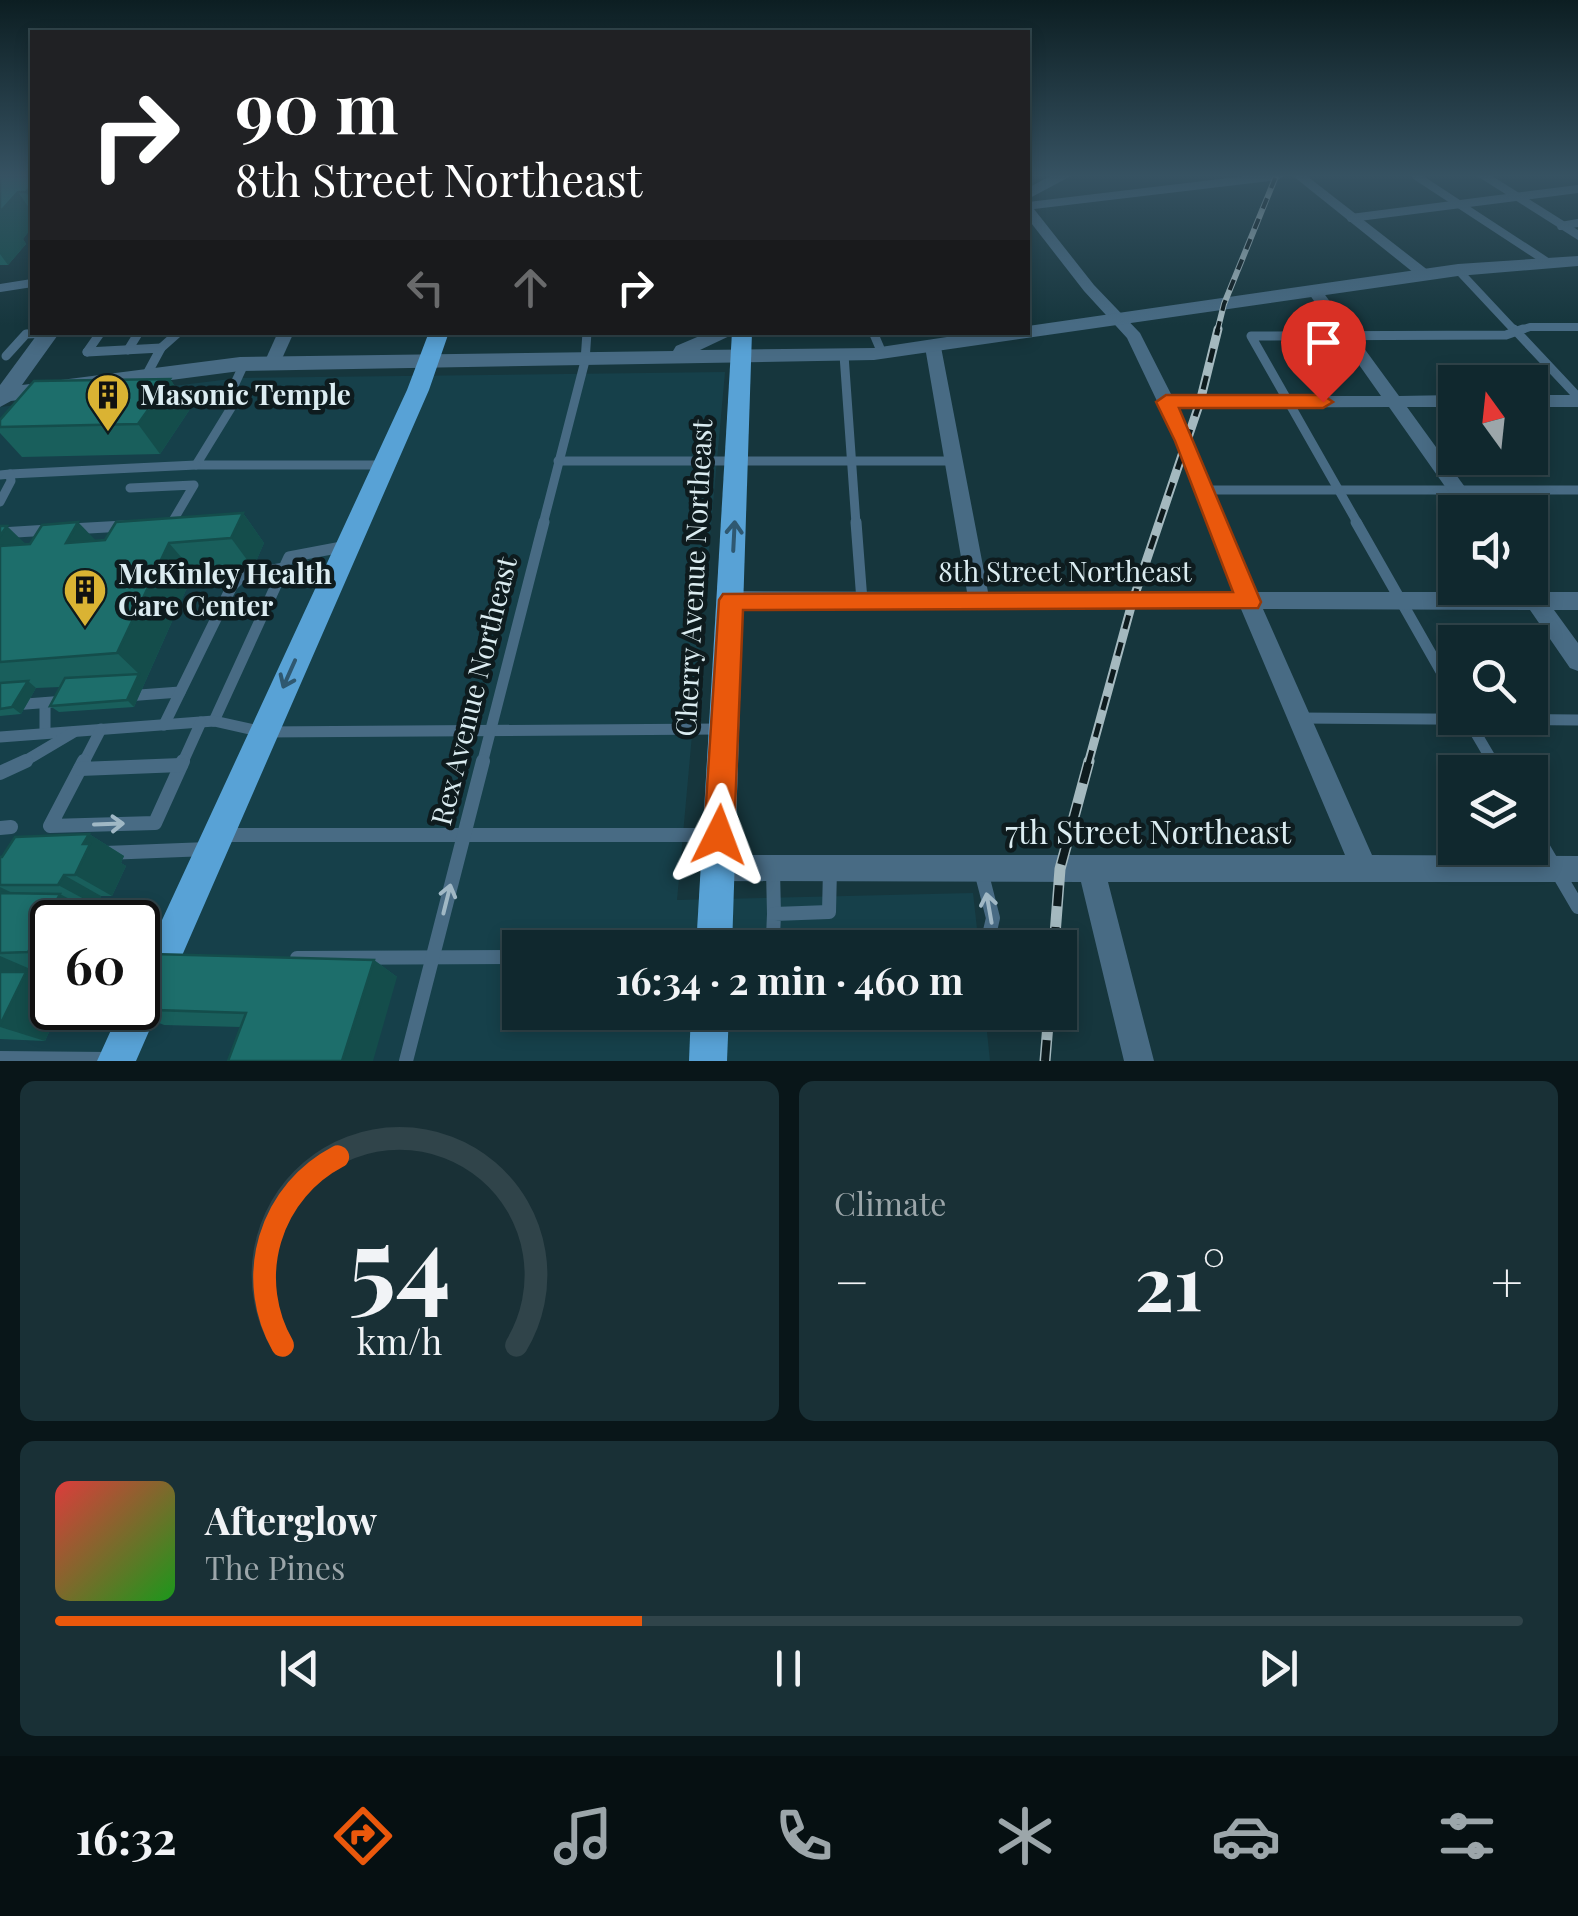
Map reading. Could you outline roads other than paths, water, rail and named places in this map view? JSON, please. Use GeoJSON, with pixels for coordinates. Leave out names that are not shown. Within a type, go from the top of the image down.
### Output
{"type":"FeatureCollection","features":[{"type":"Feature","properties":{"kind":"main road"},"geometry":{"type":"LineString","coordinates":[[116,1060],[170,960],[214,842],[430,362],[438,335]]}},
{"type":"Feature","properties":{"kind":"main road","name":"Cherry Avenue Northeast"},"geometry":{"type":"LineString","coordinates":[[715,930],[738,461],[737,341]]}},
{"type":"Feature","properties":{"kind":"main road"},"geometry":{"type":"LineString","coordinates":[[708,1061],[709,1030]]}},
{"type":"Feature","properties":{"kind":"street"},"geometry":{"type":"LineString","coordinates":[[1041,226],[1102,304],[1134,336],[1205,490],[1364,868]]}},
{"type":"Feature","properties":{"kind":"street"},"geometry":{"type":"LineString","coordinates":[[1361,226],[1424,274]]}},
{"type":"Feature","properties":{"kind":"street"},"geometry":{"type":"LineString","coordinates":[[1561,226],[1578,236]]}},
{"type":"Feature","properties":{"kind":"street"},"geometry":{"type":"LineString","coordinates":[[1030,330],[1424,274],[1578,261]]}},
{"type":"Feature","properties":{"kind":"street"},"geometry":{"type":"LineString","coordinates":[[1315,290],[1461,495]]}},
{"type":"Feature","properties":{"kind":"street"},"geometry":{"type":"LineString","coordinates":[[1,397],[48,335]]}},
{"type":"Feature","properties":{"kind":"street"},"geometry":{"type":"LineString","coordinates":[[272,364],[285,335]]}},
{"type":"Feature","properties":{"kind":"street"},"geometry":{"type":"LineString","coordinates":[[1,397],[147,374],[244,364],[650,360],[737,341],[844,355],[933,347],[963,337]]}},
{"type":"Feature","properties":{"kind":"street"},"geometry":{"type":"LineString","coordinates":[[933,347],[980,602]]}},
{"type":"Feature","properties":{"kind":"street"},"geometry":{"type":"LineString","coordinates":[[1548,400],[1578,399]]}},
{"type":"Feature","properties":{"kind":"street"},"geometry":{"type":"LineString","coordinates":[[1166,402],[1438,401]]}},
{"type":"Feature","properties":{"kind":"street","name":"8th Street Northeast"},"geometry":{"type":"LineString","coordinates":[[1548,597],[1578,601]]}},
{"type":"Feature","properties":{"kind":"street","name":"8th Street Northeast"},"geometry":{"type":"LineString","coordinates":[[731,600],[1438,599]]}},
{"type":"Feature","properties":{"kind":"street"},"geometry":{"type":"LineString","coordinates":[[1539,605],[1578,661]]}},
{"type":"Feature","properties":{"kind":"street","name":"7th Street Northeast"},"geometry":{"type":"LineString","coordinates":[[717,868],[1567,869]]}},
{"type":"Feature","properties":{"kind":"street"},"geometry":{"type":"LineString","coordinates":[[1091,868],[1139,1061]]}},
{"type":"Feature","properties":{"kind":"lane"},"geometry":{"type":"LineString","coordinates":[[1492,226],[1549,263]]}},
{"type":"Feature","properties":{"kind":"lane"},"geometry":{"type":"LineString","coordinates":[[1458,270],[1578,399]]}},
{"type":"Feature","properties":{"kind":"lane"},"geometry":{"type":"LineString","coordinates":[[0,288],[30,282]]}},
{"type":"Feature","properties":{"kind":"lane"},"geometry":{"type":"LineString","coordinates":[[1438,666],[1251,336],[1506,336],[1530,327],[1578,327]]}},
{"type":"Feature","properties":{"kind":"lane"},"geometry":{"type":"LineString","coordinates":[[3,359],[30,334]]}},
{"type":"Feature","properties":{"kind":"lane"},"geometry":{"type":"LineString","coordinates":[[98,335],[88,352],[161,348],[177,335]]}},
{"type":"Feature","properties":{"kind":"lane"},"geometry":{"type":"LineString","coordinates":[[128,350],[137,335]]}},
{"type":"Feature","properties":{"kind":"lane","name":"Rex Avenue Northeast"},"geometry":{"type":"LineString","coordinates":[[406,1061],[586,361],[587,335]]}},
{"type":"Feature","properties":{"kind":"lane"},"geometry":{"type":"LineString","coordinates":[[874,335],[882,353]]}},
{"type":"Feature","properties":{"kind":"lane"},"geometry":{"type":"LineString","coordinates":[[147,374],[161,348]]}},
{"type":"Feature","properties":{"kind":"lane"},"geometry":{"type":"LineString","coordinates":[[3,359],[34,355]]}},
{"type":"Feature","properties":{"kind":"lane"},"geometry":{"type":"LineString","coordinates":[[844,355],[862,601]]}},
{"type":"Feature","properties":{"kind":"lane"},"geometry":{"type":"LineString","coordinates":[[196,466],[231,408],[231,392],[244,364]]}},
{"type":"Feature","properties":{"kind":"lane"},"geometry":{"type":"LineString","coordinates":[[558,461],[954,461]]}},
{"type":"Feature","properties":{"kind":"lane"},"geometry":{"type":"LineString","coordinates":[[5,475],[196,466],[384,465]]}},
{"type":"Feature","properties":{"kind":"lane"},"geometry":{"type":"LineString","coordinates":[[0,502],[12,481],[5,475]]}},
{"type":"Feature","properties":{"kind":"lane"},"geometry":{"type":"LineString","coordinates":[[130,488],[194,485],[174,524],[154,525]]}},
{"type":"Feature","properties":{"kind":"lane"},"geometry":{"type":"LineString","coordinates":[[1205,490],[1578,490]]}},
{"type":"Feature","properties":{"kind":"lane"},"geometry":{"type":"LineString","coordinates":[[0,532],[135,526]]}},
{"type":"Feature","properties":{"kind":"lane"},"geometry":{"type":"LineString","coordinates":[[50,826],[156,823],[181,765],[208,721],[289,557],[347,546]]}},
{"type":"Feature","properties":{"kind":"lane"},"geometry":{"type":"LineString","coordinates":[[164,725],[232,586],[242,575],[284,568]]}},
{"type":"Feature","properties":{"kind":"lane"},"geometry":{"type":"LineString","coordinates":[[117,697],[180,692]]}},
{"type":"Feature","properties":{"kind":"lane"},"geometry":{"type":"LineString","coordinates":[[0,706],[78,700]]}},
{"type":"Feature","properties":{"kind":"lane"},"geometry":{"type":"LineString","coordinates":[[45,703],[46,733]]}},
{"type":"Feature","properties":{"kind":"lane"},"geometry":{"type":"LineString","coordinates":[[1299,718],[1438,719]]}},
{"type":"Feature","properties":{"kind":"lane"},"geometry":{"type":"LineString","coordinates":[[1548,720],[1578,720]]}},
{"type":"Feature","properties":{"kind":"lane"},"geometry":{"type":"LineString","coordinates":[[0,737],[208,721],[263,732],[725,728]]}},
{"type":"Feature","properties":{"kind":"lane"},"geometry":{"type":"LineString","coordinates":[[38,839],[50,826],[100,730]]}},
{"type":"Feature","properties":{"kind":"lane"},"geometry":{"type":"LineString","coordinates":[[0,773],[40,755],[74,731]]}},
{"type":"Feature","properties":{"kind":"lane"},"geometry":{"type":"LineString","coordinates":[[80,769],[181,765]]}},
{"type":"Feature","properties":{"kind":"lane"},"geometry":{"type":"LineString","coordinates":[[80,854],[214,842],[463,834],[719,835]]}},
{"type":"Feature","properties":{"kind":"lane"},"geometry":{"type":"LineString","coordinates":[[1548,846],[1567,869],[1578,907]]}},
{"type":"Feature","properties":{"kind":"lane"},"geometry":{"type":"LineString","coordinates":[[773,868],[775,930]]}},
{"type":"Feature","properties":{"kind":"lane"},"geometry":{"type":"LineString","coordinates":[[774,914],[829,912],[830,868]]}},
{"type":"Feature","properties":{"kind":"lane"},"geometry":{"type":"LineString","coordinates":[[981,869],[992,918],[990,930]]}},
{"type":"Feature","properties":{"kind":"lane"},"geometry":{"type":"LineString","coordinates":[[278,959],[502,957]]}},
{"type":"Feature","properties":{"kind":"lane"},"geometry":{"type":"LineString","coordinates":[[0,1058],[116,1060]]}},
{"type":"Feature","properties":{"kind":"railway"},"geometry":{"type":"LineString","coordinates":[[1217,332],[1224,304],[1256,226]]}},
{"type":"Feature","properties":{"kind":"railway"},"geometry":{"type":"LineString","coordinates":[[1088,764],[1132,603],[1200,402],[1218,329]]}},
{"type":"Feature","properties":{"kind":"railway"},"geometry":{"type":"LineString","coordinates":[[1055,930],[1060,869],[1089,761]]}},
{"type":"Feature","properties":{"kind":"railway"},"geometry":{"type":"LineString","coordinates":[[1045,1061],[1048,1030]]}},
{"type":"Feature","properties":{"kind":"place","name":"Masonic Temple"},"geometry":{"type":"Point","coordinates":[108,433]}},
{"type":"Feature","properties":{"kind":"place","name":"McKinley Health Care Center"},"geometry":{"type":"Point","coordinates":[85,628]}}]}
